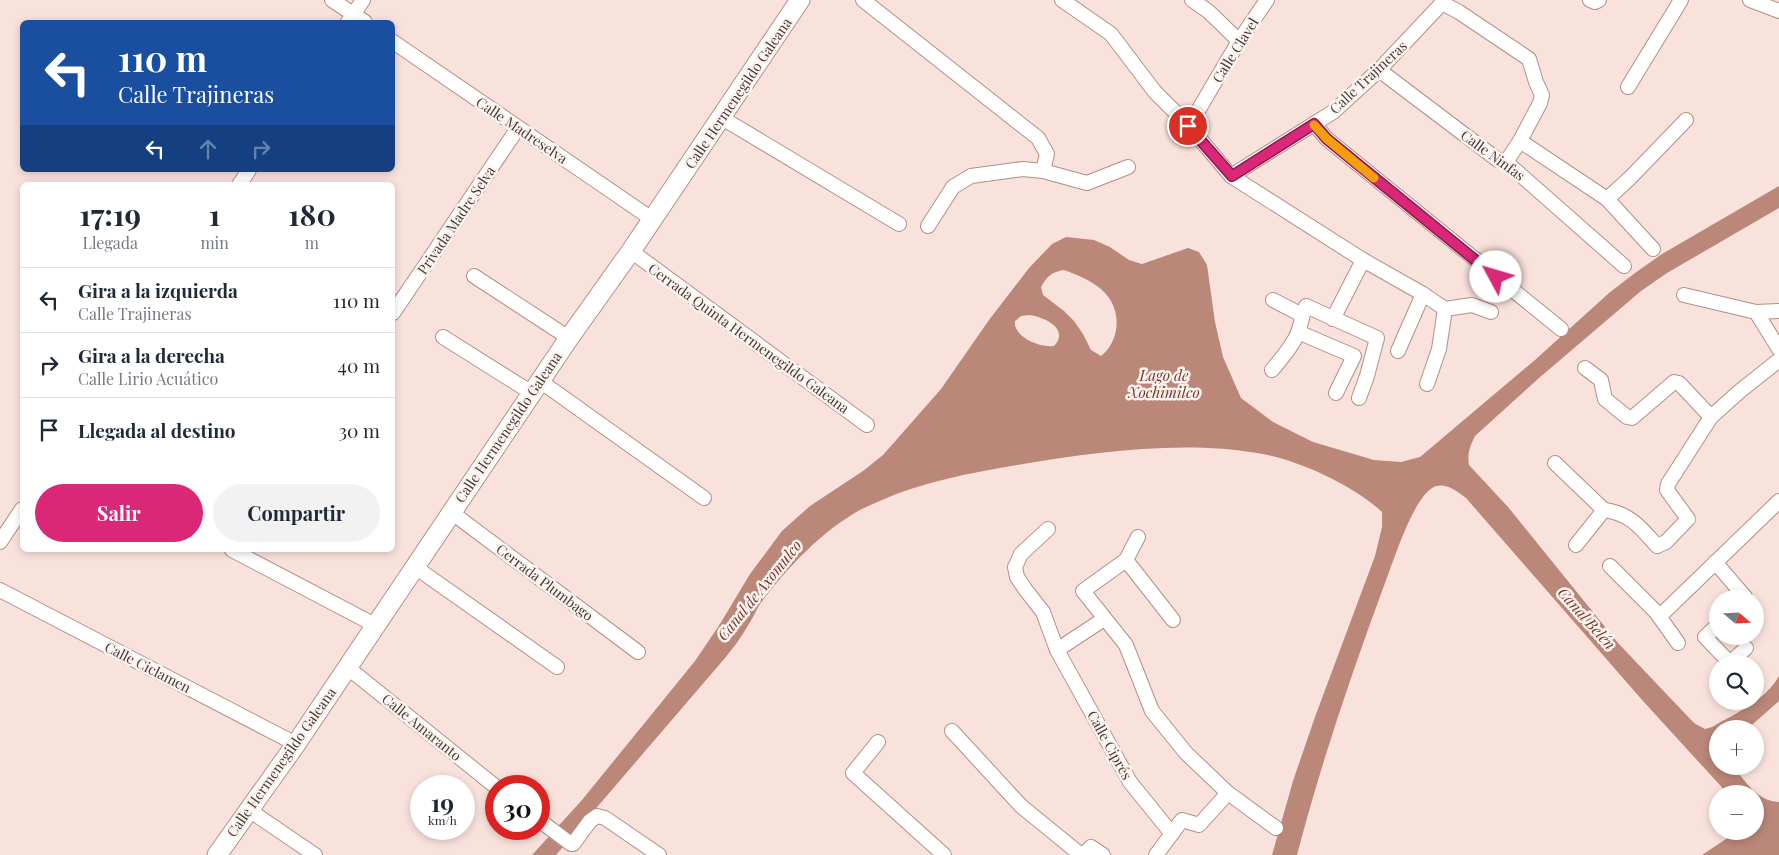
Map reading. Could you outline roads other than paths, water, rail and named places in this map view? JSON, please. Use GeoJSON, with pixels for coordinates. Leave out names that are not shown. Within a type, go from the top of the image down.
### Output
{"type":"FeatureCollection","features":[{"type":"Feature","properties":{"kind":"street"},"geometry":{"type":"LineString","coordinates":[[332,0],[355,20],[364,0]]}},
{"type":"Feature","properties":{"kind":"street","name":"Calle Hermenegildo Galeana"},"geometry":{"type":"LineString","coordinates":[[225,852],[249,810],[296,744],[568,338],[631,251],[722,118],[800,0]]}},
{"type":"Feature","properties":{"kind":"street"},"geometry":{"type":"LineString","coordinates":[[863,0],[1038,138],[1047,154],[1043,171]]}},
{"type":"Feature","properties":{"kind":"street"},"geometry":{"type":"LineString","coordinates":[[1062,0],[1111,34],[1155,92],[1232,176],[1363,260],[1423,294],[1445,309],[1472,305],[1491,312]]}},
{"type":"Feature","properties":{"kind":"street"},"geometry":{"type":"LineString","coordinates":[[1192,0],[1208,11],[1239,41]]}},
{"type":"Feature","properties":{"kind":"street"},"geometry":{"type":"LineString","coordinates":[[1590,0],[1595,2],[1599,0]]}},
{"type":"Feature","properties":{"kind":"street"},"geometry":{"type":"LineString","coordinates":[[1628,87],[1681,0]]}},
{"type":"Feature","properties":{"kind":"street"},"geometry":{"type":"LineString","coordinates":[[1750,0],[1779,11]]}},
{"type":"Feature","properties":{"kind":"street","name":"Calle Clavel"},"geometry":{"type":"LineString","coordinates":[[1188,126],[1265,1]]}},
{"type":"Feature","properties":{"kind":"street"},"geometry":{"type":"LineString","coordinates":[[1444,2],[1529,59],[1542,95],[1540,103],[1520,141],[1506,162]]}},
{"type":"Feature","properties":{"kind":"street","name":"Calle Trajineras"},"geometry":{"type":"LineString","coordinates":[[1232,176],[1333,112],[1379,70],[1444,2]]}},
{"type":"Feature","properties":{"kind":"street","name":"Calle Madreselva"},"geometry":{"type":"LineString","coordinates":[[395,43],[652,219]]}},
{"type":"Feature","properties":{"kind":"street","name":"Calle Ninfas"},"geometry":{"type":"LineString","coordinates":[[1379,70],[1498,160],[1506,162],[1624,266]]}},
{"type":"Feature","properties":{"kind":"street"},"geometry":{"type":"LineString","coordinates":[[722,118],[899,224]]}},
{"type":"Feature","properties":{"kind":"street"},"geometry":{"type":"LineString","coordinates":[[1607,200],[1686,120]]}},
{"type":"Feature","properties":{"kind":"street"},"geometry":{"type":"LineString","coordinates":[[1314,124],[1327,139],[1561,329]]}},
{"type":"Feature","properties":{"kind":"street","name":"Privada Madre Selva"},"geometry":{"type":"LineString","coordinates":[[395,310],[518,128]]}},
{"type":"Feature","properties":{"kind":"street"},"geometry":{"type":"LineString","coordinates":[[1520,141],[1607,200],[1653,250]]}},
{"type":"Feature","properties":{"kind":"street"},"geometry":{"type":"LineString","coordinates":[[928,226],[953,187],[971,176],[1023,169],[1043,171],[1087,183],[1128,167]]}},
{"type":"Feature","properties":{"kind":"street","name":"Cerrada Quinta Hermenegildo Galeana"},"geometry":{"type":"LineString","coordinates":[[631,251],[867,425]]}},
{"type":"Feature","properties":{"kind":"street"},"geometry":{"type":"LineString","coordinates":[[1333,318],[1363,260]]}},
{"type":"Feature","properties":{"kind":"street"},"geometry":{"type":"LineString","coordinates":[[474,276],[568,338]]}},
{"type":"Feature","properties":{"kind":"street"},"geometry":{"type":"LineString","coordinates":[[1398,351],[1423,294]]}},
{"type":"Feature","properties":{"kind":"street"},"geometry":{"type":"LineString","coordinates":[[1684,295],[1756,312],[1779,311]]}},
{"type":"Feature","properties":{"kind":"street"},"geometry":{"type":"LineString","coordinates":[[1273,300],[1302,315]]}},
{"type":"Feature","properties":{"kind":"street"},"geometry":{"type":"LineString","coordinates":[[1272,370],[1289,349],[1298,332],[1306,306],[1377,338],[1359,398]]}},
{"type":"Feature","properties":{"kind":"street"},"geometry":{"type":"LineString","coordinates":[[1427,384],[1439,349],[1445,309]]}},
{"type":"Feature","properties":{"kind":"street"},"geometry":{"type":"LineString","coordinates":[[1756,312],[1779,349]]}},
{"type":"Feature","properties":{"kind":"street"},"geometry":{"type":"LineString","coordinates":[[1298,332],[1354,356],[1336,393]]}},
{"type":"Feature","properties":{"kind":"street"},"geometry":{"type":"LineString","coordinates":[[443,337],[536,387],[704,498]]}},
{"type":"Feature","properties":{"kind":"street"},"geometry":{"type":"LineString","coordinates":[[1555,462],[1604,510],[1618,512],[1629,517],[1657,546],[1666,542],[1688,518],[1667,490],[1668,484],[1711,417],[1740,390],[1779,360]]}},
{"type":"Feature","properties":{"kind":"street"},"geometry":{"type":"LineString","coordinates":[[1585,368],[1601,380],[1606,399],[1627,418],[1632,418],[1674,382],[1679,383],[1711,417]]}},
{"type":"Feature","properties":{"kind":"street"},"geometry":{"type":"LineString","coordinates":[[1660,616],[1779,501]]}},
{"type":"Feature","properties":{"kind":"street"},"geometry":{"type":"LineString","coordinates":[[1576,545],[1604,510]]}},
{"type":"Feature","properties":{"kind":"street"},"geometry":{"type":"LineString","coordinates":[[0,542],[20,512]]}},
{"type":"Feature","properties":{"kind":"street","name":"Cerrada Plumbago"},"geometry":{"type":"LineString","coordinates":[[451,512],[638,652]]}},
{"type":"Feature","properties":{"kind":"street","name":"Calle Ciprés"},"geometry":{"type":"LineString","coordinates":[[1048,529],[1021,554],[1015,567],[1017,577],[1043,612],[1057,650],[1130,782],[1172,834]]}},
{"type":"Feature","properties":{"kind":"street"},"geometry":{"type":"LineString","coordinates":[[1138,537],[1126,560],[1082,591],[1126,645],[1152,711],[1186,753],[1228,794],[1276,828]]}},
{"type":"Feature","properties":{"kind":"street"},"geometry":{"type":"LineString","coordinates":[[236,552],[376,625]]}},
{"type":"Feature","properties":{"kind":"street"},"geometry":{"type":"LineString","coordinates":[[1126,560],[1173,620]]}},
{"type":"Feature","properties":{"kind":"street"},"geometry":{"type":"LineString","coordinates":[[1714,562],[1739,590]]}},
{"type":"Feature","properties":{"kind":"street"},"geometry":{"type":"LineString","coordinates":[[1610,566],[1660,616],[1678,643]]}},
{"type":"Feature","properties":{"kind":"street"},"geometry":{"type":"LineString","coordinates":[[414,567],[558,667]]}},
{"type":"Feature","properties":{"kind":"street","name":"Calle Ciclamen"},"geometry":{"type":"LineString","coordinates":[[0,590],[296,744]]}},
{"type":"Feature","properties":{"kind":"street"},"geometry":{"type":"LineString","coordinates":[[1057,650],[1104,619]]}},
{"type":"Feature","properties":{"kind":"street"},"geometry":{"type":"LineString","coordinates":[[1712,645],[1730,663],[1746,648]]}},
{"type":"Feature","properties":{"kind":"street","name":"Calle Amaranto"},"geometry":{"type":"LineString","coordinates":[[347,667],[485,777]]}},
{"type":"Feature","properties":{"kind":"street"},"geometry":{"type":"LineString","coordinates":[[952,731],[1021,806],[1082,855],[1091,847],[1103,855]]}},
{"type":"Feature","properties":{"kind":"street"},"geometry":{"type":"LineString","coordinates":[[878,742],[853,773],[944,855]]}},
{"type":"Feature","properties":{"kind":"street"},"geometry":{"type":"LineString","coordinates":[[1156,855],[1182,820],[1199,825],[1228,794]]}},
{"type":"Feature","properties":{"kind":"street"},"geometry":{"type":"LineString","coordinates":[[249,810],[315,855]]}},
{"type":"Feature","properties":{"kind":"street"},"geometry":{"type":"LineString","coordinates":[[550,829],[573,844],[596,816],[605,818],[659,855]]}},
{"type":"Feature","properties":{"kind":"water","name":"Lago de Xochimilco"},"geometry":{"type":"Polygon","coordinates":[[[1779,186],[1779,208],[1667,273],[1641,291],[1539,378],[1475,436],[1469,450],[1469,465],[1508,507],[1618,643],[1694,723],[1705,729],[1709,728],[1709,773],[1643,701],[1466,498],[1446,486],[1437,486],[1432,488],[1417,505],[1399,546],[1338,718],[1316,786],[1297,855],[1272,855],[1293,781],[1315,717],[1375,556],[1382,527],[1382,512],[1356,492],[1340,483],[1306,467],[1273,456],[1228,449],[1137,449],[1046,460],[948,478],[898,493],[858,511],[844,520],[817,541],[781,578],[760,604],[742,635],[725,658],[556,855],[532,855],[546,840],[550,840],[550,835],[582,800],[695,661],[750,574],[782,531],[810,506],[863,471],[883,455],[941,389],[989,320],[1029,268],[1052,244],[1066,237],[1094,240],[1110,247],[1129,260],[1142,264],[1188,248],[1199,252],[1207,265],[1215,322],[1223,357],[1241,398],[1273,422],[1313,442],[1374,460],[1401,462],[1420,457],[1535,360],[1609,293],[1662,254],[1779,186]],[[1064,270],[1053,273],[1045,280],[1041,287],[1043,295],[1074,321],[1091,350],[1101,356],[1107,350],[1115,334],[1116,317],[1114,308],[1105,293],[1096,285],[1064,270]],[[1021,316],[1015,321],[1018,332],[1035,343],[1054,346],[1058,340],[1059,334],[1057,329],[1048,321],[1035,316],[1021,316]]]}},
{"type":"Feature","properties":{"kind":"water","name":"Lago de Xochimilco"},"geometry":{"type":"Polygon","coordinates":[[[1779,676],[1779,701],[1758,720],[1724,720],[1742,710],[1764,710],[1764,694],[1779,676]]]}},
{"type":"Feature","properties":{"kind":"water","name":"Lago de Xochimilco"},"geometry":{"type":"Polygon","coordinates":[[[1711,775],[1740,775],[1748,785],[1720,785],[1711,775]]]}},
{"type":"Feature","properties":{"kind":"water","name":"Lago de Xochimilco"},"geometry":{"type":"Polygon","coordinates":[[[1764,798],[1779,802],[1779,855],[1702,855],[1724,840],[1764,840],[1764,798]]]}},
{"type":"Feature","properties":{"kind":"water label","name":"Canal de Axomulco"},"geometry":{"type":"Point","coordinates":[759,590]}},
{"type":"Feature","properties":{"kind":"water label","name":"Canal Belén"},"geometry":{"type":"Point","coordinates":[1587,618]}}]}
